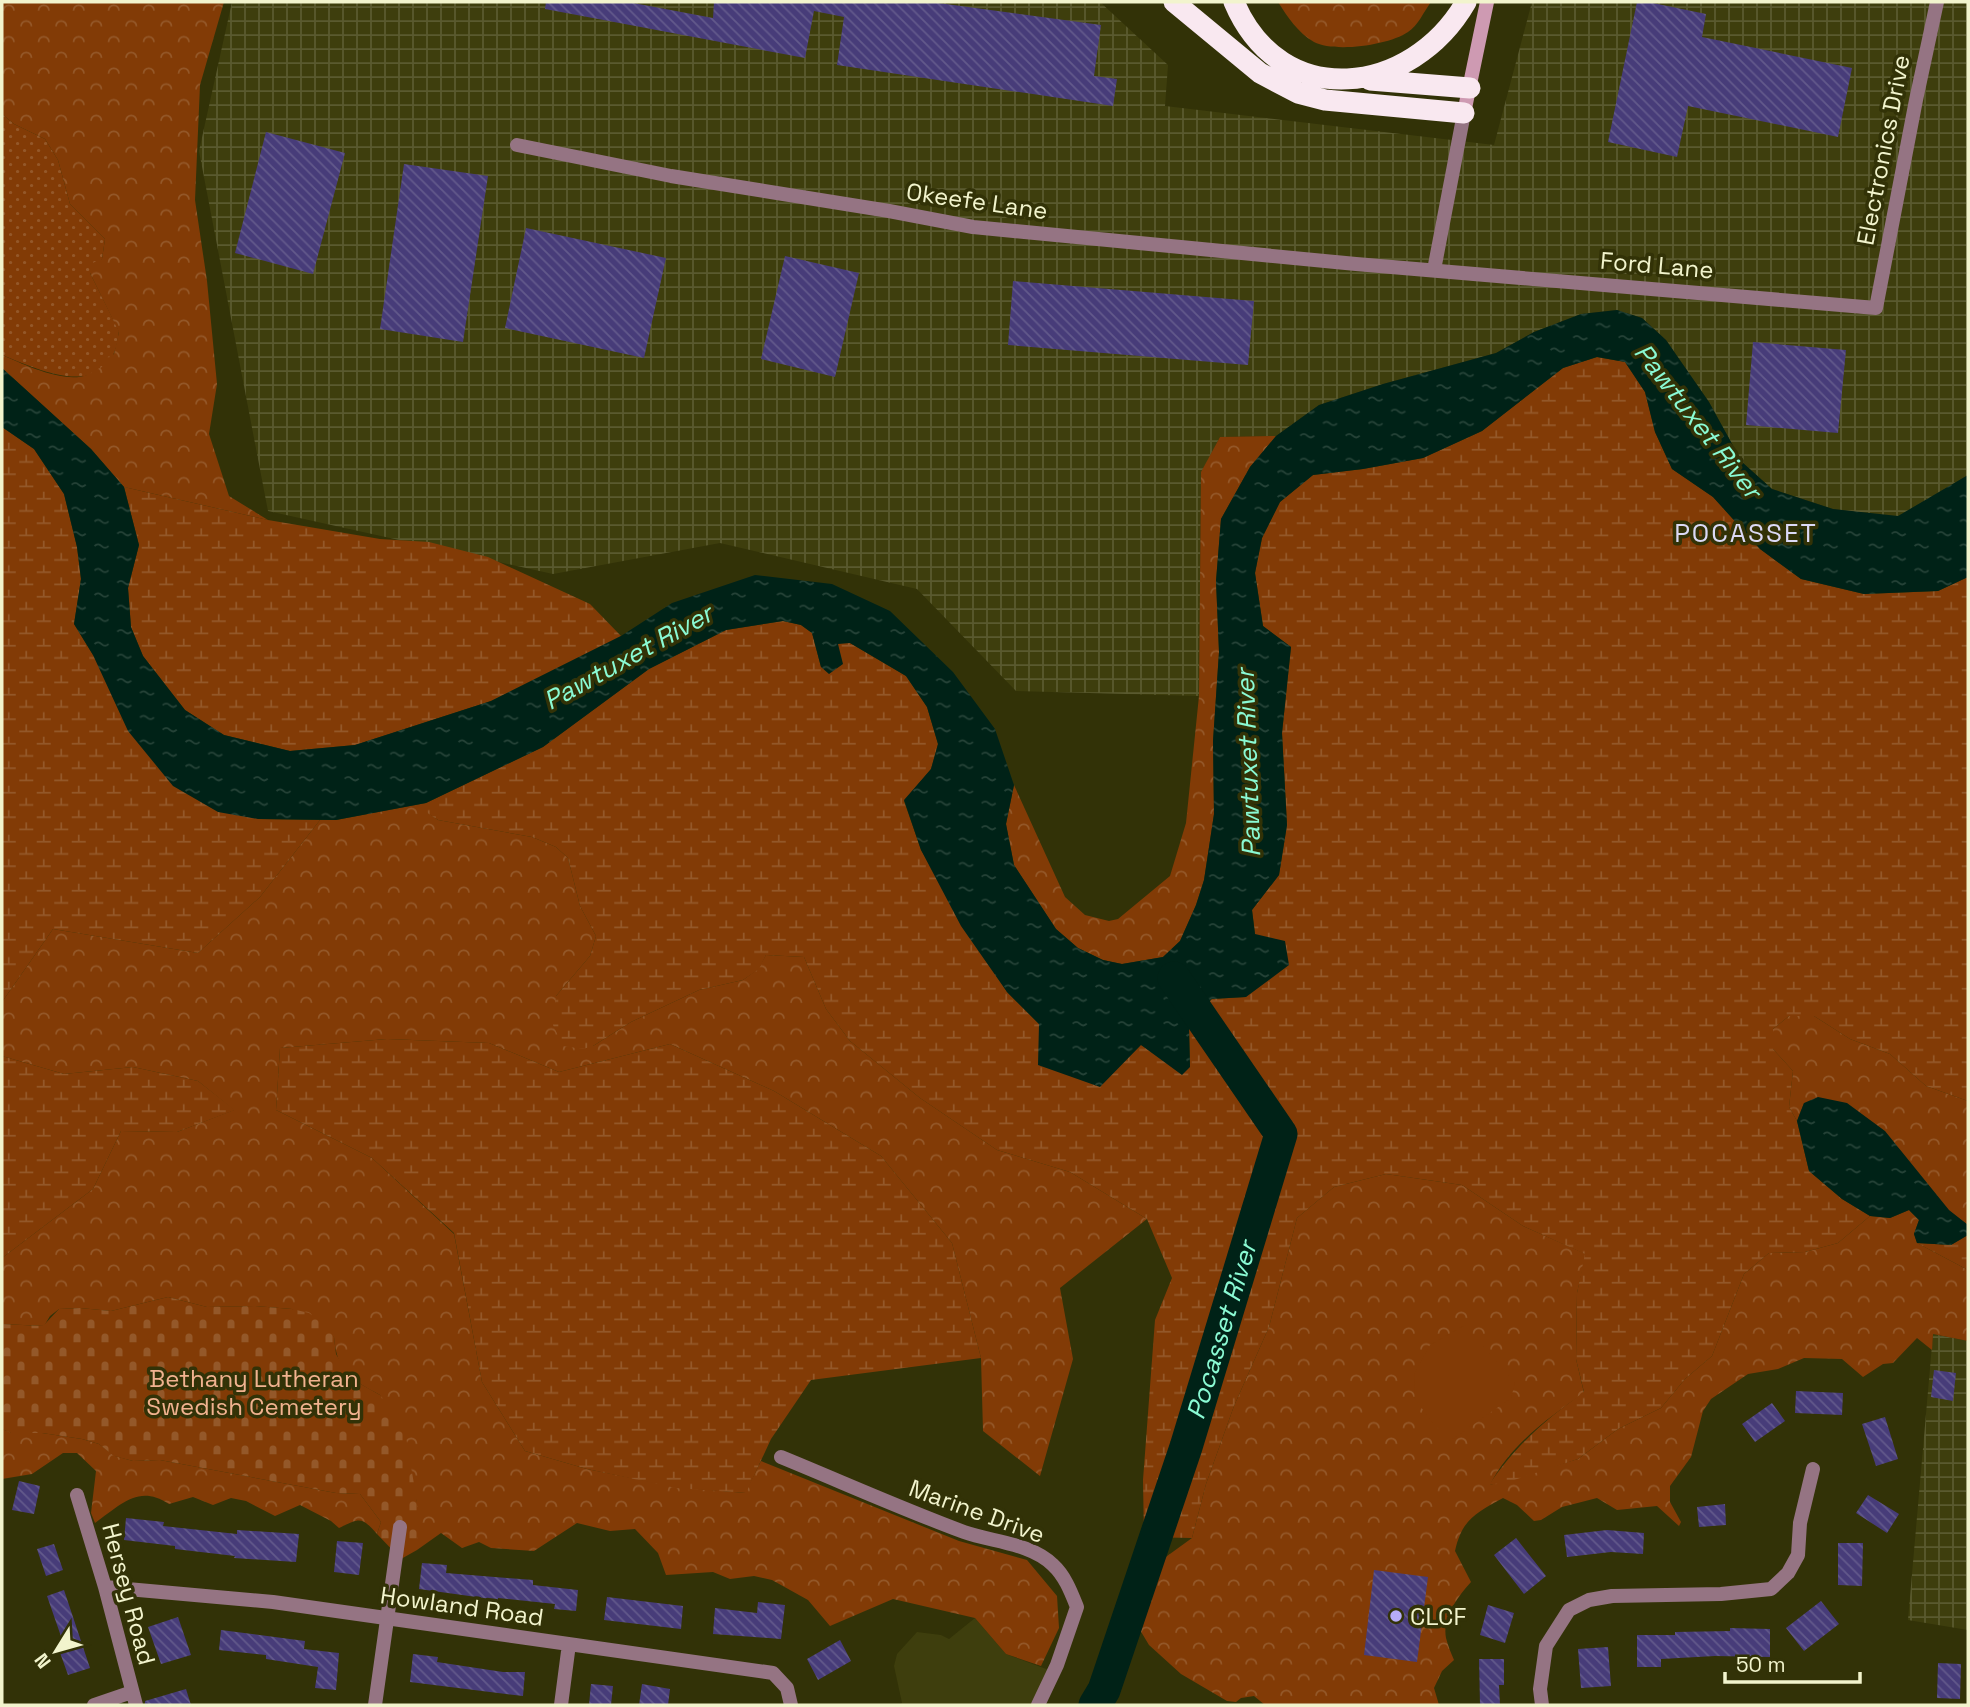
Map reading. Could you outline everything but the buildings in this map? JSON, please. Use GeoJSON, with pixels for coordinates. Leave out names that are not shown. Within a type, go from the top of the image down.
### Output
{"type":"FeatureCollection","features":[{"type":"Feature","properties":{"kind":"highway"},"geometry":{"type":"LineString","coordinates":[[1174,2],[1260,73],[1297,93],[1325,100],[1464,113]]}},
{"type":"Feature","properties":{"kind":"highway"},"geometry":{"type":"LineString","coordinates":[[1234,2],[1251,32],[1274,56],[1305,72],[1353,79],[1470,88]]}},
{"type":"Feature","properties":{"kind":"highway"},"geometry":{"type":"LineString","coordinates":[[1353,79],[1399,67],[1415,58],[1444,34],[1466,2]]}},
{"type":"Feature","properties":{"kind":"main road"},"geometry":{"type":"LineString","coordinates":[[1464,113],[1487,2]]}},
{"type":"Feature","properties":{"kind":"street","name":"Electronics Drive"},"geometry":{"type":"LineString","coordinates":[[1876,308],[1920,76],[1937,2]]}},
{"type":"Feature","properties":{"kind":"street"},"geometry":{"type":"LineString","coordinates":[[1434,270],[1464,113]]}},
{"type":"Feature","properties":{"kind":"street","name":"Okeefe Lane"},"geometry":{"type":"LineString","coordinates":[[517,145],[645,171],[973,227],[1434,270]]}},
{"type":"Feature","properties":{"kind":"street","name":"Ford Lane"},"geometry":{"type":"LineString","coordinates":[[1434,270],[1876,308]]}},
{"type":"Feature","properties":{"kind":"street","name":"Marine Drive"},"geometry":{"type":"LineString","coordinates":[[781,1457],[937,1522],[980,1538],[1030,1550],[1053,1564],[1068,1585],[1077,1607],[1057,1665],[1038,1705]]}},
{"type":"Feature","properties":{"kind":"street"},"geometry":{"type":"LineString","coordinates":[[1542,1705],[1540,1689],[1546,1646],[1569,1610],[1589,1600],[1612,1595],[1721,1594],[1771,1589],[1788,1573],[1798,1555],[1800,1523],[1813,1469]]}},
{"type":"Feature","properties":{"kind":"street","name":"Hersey Road"},"geometry":{"type":"LineString","coordinates":[[77,1495],[105,1587],[134,1699]]}},
{"type":"Feature","properties":{"kind":"street"},"geometry":{"type":"LineString","coordinates":[[375,1705],[400,1527]]}},
{"type":"Feature","properties":{"kind":"street","name":"Howland Road"},"geometry":{"type":"LineString","coordinates":[[105,1587],[272,1602],[773,1673],[787,1688],[791,1705]]}},
{"type":"Feature","properties":{"kind":"street"},"geometry":{"type":"LineString","coordinates":[[561,1705],[569,1644]]}},
{"type":"Feature","properties":{"kind":"street"},"geometry":{"type":"LineString","coordinates":[[94,1705],[134,1699]]}},
{"type":"Feature","properties":{"kind":"shaded area"},"geometry":{"type":"Polygon","coordinates":[[[232,2],[1100,2],[1168,65],[1165,106],[1494,145],[1532,2],[1968,2],[1968,475],[1898,517],[1833,509],[1772,489],[1742,462],[1709,402],[1666,340],[1642,318],[1617,310],[1581,314],[1534,332],[1496,353],[1383,384],[1319,405],[1276,436],[1220,437],[1201,473],[1199,696],[1016,691],[917,589],[720,543],[553,574],[268,511],[199,151],[232,2]]]}},
{"type":"Feature","properties":{"kind":"shaded area"},"geometry":{"type":"Polygon","coordinates":[[[1933,1334],[1968,1341],[1968,1630],[1908,1620],[1933,1334]]]}},
{"type":"Feature","properties":{"kind":"shaded area"},"geometry":{"type":"Polygon","coordinates":[[[975,1618],[1006,1654],[1049,1670],[1034,1705],[900,1705],[902,1703],[894,1666],[897,1654],[917,1632],[941,1635],[949,1639],[975,1618]]]}},
{"type":"Feature","properties":{"kind":"green space"},"geometry":{"type":"Polygon","coordinates":[[[2,2],[224,2],[200,85],[195,200],[207,281],[217,384],[209,434],[229,496],[268,520],[124,487],[91,449],[2,368],[2,355],[56,375],[87,375],[102,367],[105,358],[114,354],[119,332],[90,273],[90,264],[102,259],[105,239],[70,204],[58,160],[45,139],[14,124],[2,114],[2,2]]]}},
{"type":"Feature","properties":{"kind":"green space"},"geometry":{"type":"Polygon","coordinates":[[[1278,2],[1431,2],[1412,29],[1399,37],[1375,44],[1335,47],[1308,38],[1278,2]]]}},
{"type":"Feature","properties":{"kind":"green space"},"geometry":{"type":"Polygon","coordinates":[[[2,114],[14,124],[45,139],[58,160],[70,204],[105,239],[102,259],[90,273],[119,331],[114,353],[105,366],[92,374],[78,377],[46,372],[2,355],[2,114]]]}},
{"type":"Feature","properties":{"kind":"green space"},"geometry":{"type":"Polygon","coordinates":[[[1597,357],[1625,362],[1645,392],[1655,432],[1672,469],[1713,497],[1760,549],[1801,579],[1864,594],[1938,591],[1968,577],[1968,1101],[1926,1086],[1890,1054],[1850,1039],[1814,1016],[1789,1016],[1773,1029],[1773,1049],[1793,1071],[1789,1107],[1797,1121],[1809,1171],[1842,1199],[1870,1216],[1838,1243],[1805,1252],[1769,1253],[1744,1274],[1712,1356],[1685,1379],[1661,1408],[1618,1429],[1578,1459],[1505,1483],[1489,1485],[1532,1434],[1584,1392],[1576,1359],[1577,1293],[1585,1254],[1523,1226],[1462,1185],[1386,1174],[1334,1187],[1297,1218],[1269,1327],[1234,1406],[1206,1484],[1192,1538],[1144,1537],[1143,1480],[1155,1320],[1172,1278],[1147,1219],[1070,1172],[997,1150],[920,1098],[850,1041],[826,1009],[804,957],[766,955],[759,969],[743,980],[699,990],[631,1022],[593,1046],[583,1049],[563,1046],[553,1025],[556,996],[590,956],[596,936],[580,906],[568,858],[556,847],[532,837],[438,820],[426,812],[426,803],[543,747],[649,669],[726,630],[783,621],[801,625],[812,633],[821,667],[838,643],[850,643],[906,676],[927,707],[938,744],[931,769],[904,801],[921,850],[1007,992],[1039,1024],[1141,1045],[1190,1067],[1189,1027],[1212,999],[1246,997],[1255,934],[1252,910],[1279,875],[1287,825],[1282,733],[1291,647],[1263,626],[1255,573],[1262,538],[1280,502],[1313,475],[1423,458],[1482,431],[1563,368],[1597,357]]]}},
{"type":"Feature","properties":{"kind":"green space"},"geometry":{"type":"Polygon","coordinates":[[[2,427],[34,449],[64,494],[77,547],[81,579],[74,624],[93,655],[258,819],[320,820],[260,897],[198,953],[53,929],[2,1002],[2,427]]]}},
{"type":"Feature","properties":{"kind":"green space"},"geometry":{"type":"Polygon","coordinates":[[[1276,436],[1250,467],[1221,519],[1216,581],[1219,652],[1213,741],[1214,814],[1204,880],[1196,905],[1180,941],[1163,957],[1122,964],[1103,960],[1078,948],[1056,929],[1014,865],[1006,824],[1014,785],[1065,897],[1085,915],[1109,921],[1118,919],[1170,876],[1186,823],[1199,696],[1201,472],[1220,437],[1276,436]]]}},
{"type":"Feature","properties":{"kind":"green space"},"geometry":{"type":"Polygon","coordinates":[[[124,487],[268,520],[380,539],[429,542],[488,557],[590,604],[621,636],[491,701],[355,745],[290,751],[224,735],[185,710],[143,656],[131,627],[128,588],[139,545],[124,487]]]}},
{"type":"Feature","properties":{"kind":"green space"},"geometry":{"type":"Polygon","coordinates":[[[426,803],[427,812],[438,820],[532,837],[556,847],[568,858],[580,906],[596,936],[590,956],[556,996],[593,1046],[631,1022],[699,990],[743,980],[758,969],[766,955],[804,957],[826,1009],[850,1041],[920,1098],[997,1150],[1070,1172],[1147,1219],[1060,1288],[1073,1359],[1040,1476],[983,1431],[981,1358],[952,1243],[881,1156],[774,1091],[670,1044],[559,1072],[489,1043],[387,1039],[280,1048],[276,1110],[372,1158],[454,1234],[482,1382],[525,1451],[587,1469],[676,1487],[745,1493],[761,1461],[959,1541],[1027,1560],[1057,1596],[1059,1628],[1041,1666],[1006,1654],[975,1618],[893,1599],[830,1626],[808,1600],[772,1580],[754,1576],[730,1579],[713,1572],[666,1575],[658,1553],[635,1529],[610,1531],[577,1523],[534,1551],[491,1548],[479,1542],[462,1548],[441,1533],[417,1550],[417,1502],[380,1395],[347,1374],[338,1359],[334,1337],[292,1309],[255,1306],[207,1307],[168,1297],[111,1311],[59,1309],[50,1316],[44,1326],[2,1324],[2,1258],[93,1189],[121,1131],[177,1132],[234,1110],[198,1081],[133,1067],[64,1074],[2,1056],[2,1002],[53,929],[198,953],[260,897],[320,820],[336,820],[426,803]]]}},
{"type":"Feature","properties":{"kind":"green space"},"geometry":{"type":"Polygon","coordinates":[[[1789,1016],[1814,1016],[1850,1039],[1890,1054],[1926,1086],[1968,1101],[1968,1225],[1804,1103],[1797,1121],[1789,1107],[1793,1071],[1773,1049],[1773,1029],[1789,1016]]]}},
{"type":"Feature","properties":{"kind":"green space"},"geometry":{"type":"Polygon","coordinates":[[[387,1039],[489,1043],[559,1072],[670,1044],[774,1091],[881,1156],[952,1243],[981,1358],[811,1380],[771,1439],[746,1493],[676,1488],[587,1469],[525,1451],[482,1382],[454,1233],[372,1158],[276,1110],[280,1048],[387,1039]]]}},
{"type":"Feature","properties":{"kind":"green space"},"geometry":{"type":"Polygon","coordinates":[[[2,1056],[64,1074],[133,1067],[198,1081],[235,1110],[177,1132],[121,1131],[93,1189],[2,1258],[2,1056]]]}},
{"type":"Feature","properties":{"kind":"green space","name":"CLCF"},"geometry":{"type":"Polygon","coordinates":[[[1386,1174],[1462,1185],[1523,1226],[1586,1254],[1577,1293],[1576,1359],[1584,1393],[1544,1422],[1519,1445],[1490,1485],[1578,1459],[1618,1429],[1661,1408],[1685,1379],[1712,1356],[1744,1274],[1769,1253],[1805,1252],[1838,1243],[1870,1216],[1890,1218],[1909,1210],[1919,1220],[1914,1234],[1917,1243],[1968,1270],[1968,1341],[1933,1334],[1932,1350],[1917,1338],[1893,1363],[1883,1364],[1863,1377],[1842,1359],[1804,1358],[1778,1369],[1748,1374],[1711,1399],[1703,1411],[1691,1457],[1670,1486],[1670,1502],[1681,1522],[1679,1526],[1657,1506],[1617,1510],[1597,1498],[1562,1507],[1541,1520],[1534,1521],[1517,1505],[1503,1498],[1478,1513],[1466,1524],[1455,1551],[1471,1582],[1456,1601],[1446,1623],[1446,1638],[1454,1660],[1442,1671],[1434,1688],[1439,1705],[1265,1705],[1254,1696],[1241,1698],[1236,1702],[1227,1701],[1181,1674],[1149,1645],[1140,1630],[1133,1600],[1152,1567],[1192,1538],[1206,1484],[1234,1406],[1269,1327],[1297,1218],[1334,1187],[1386,1174]]]}},
{"type":"Feature","properties":{"kind":"green space"},"geometry":{"type":"Polygon","coordinates":[[[1968,1235],[1968,1270],[1917,1243],[1951,1245],[1968,1235]]]}},
{"type":"Feature","properties":{"kind":"green space","name":"Bethany Lutheran Swedish Cemetery"},"geometry":{"type":"Polygon","coordinates":[[[168,1297],[207,1307],[255,1306],[292,1309],[309,1313],[329,1328],[334,1337],[336,1354],[350,1378],[380,1395],[404,1425],[417,1502],[417,1550],[401,1559],[377,1534],[381,1522],[360,1494],[336,1493],[160,1460],[133,1461],[114,1456],[99,1444],[82,1439],[42,1433],[11,1433],[2,1429],[2,1324],[43,1326],[59,1309],[111,1311],[168,1297]]]}},
{"type":"Feature","properties":{"kind":"green space"},"geometry":{"type":"Polygon","coordinates":[[[1465,1325],[1515,1383],[1511,1398],[1450,1441],[1415,1399],[1414,1374],[1430,1345],[1465,1325]]]}},
{"type":"Feature","properties":{"kind":"green space"},"geometry":{"type":"Polygon","coordinates":[[[2,1429],[12,1433],[42,1433],[82,1439],[99,1444],[115,1456],[133,1461],[160,1460],[336,1493],[360,1494],[381,1522],[377,1534],[360,1520],[339,1528],[300,1505],[275,1516],[246,1501],[231,1498],[213,1505],[193,1497],[169,1504],[158,1498],[139,1496],[130,1499],[95,1523],[91,1513],[96,1471],[77,1453],[63,1453],[32,1474],[2,1479],[2,1429]]]}},
{"type":"Feature","properties":{"kind":"water","name":"Pawtuxet River"},"geometry":{"type":"Polygon","coordinates":[[[1617,310],[1642,318],[1666,340],[1709,402],[1742,462],[1772,489],[1833,509],[1898,516],[1968,475],[1968,577],[1938,591],[1864,594],[1801,579],[1760,549],[1713,497],[1672,469],[1655,432],[1645,392],[1625,362],[1597,357],[1563,368],[1482,431],[1423,458],[1313,475],[1280,502],[1262,538],[1255,573],[1263,626],[1291,647],[1282,733],[1287,825],[1279,875],[1252,910],[1255,934],[1285,941],[1289,965],[1246,997],[1211,999],[1189,1027],[1190,1067],[1182,1075],[1141,1045],[1100,1087],[1038,1065],[1039,1024],[1007,992],[961,926],[921,850],[904,800],[931,769],[938,744],[927,707],[906,676],[850,643],[838,644],[843,664],[829,674],[821,667],[812,633],[801,625],[783,621],[726,630],[649,669],[543,747],[426,803],[336,820],[258,819],[218,812],[173,786],[128,731],[93,655],[74,624],[81,579],[77,547],[64,494],[34,449],[2,427],[2,368],[91,449],[124,487],[139,545],[128,588],[131,627],[143,656],[185,710],[224,735],[290,751],[355,745],[491,701],[621,636],[672,603],[755,575],[832,584],[890,611],[953,672],[995,729],[1014,785],[1006,824],[1014,865],[1056,929],[1078,948],[1103,960],[1122,964],[1163,957],[1180,941],[1204,880],[1214,814],[1213,741],[1219,652],[1216,581],[1221,519],[1250,467],[1276,436],[1319,405],[1383,384],[1496,353],[1534,332],[1581,314],[1617,310]]]}},
{"type":"Feature","properties":{"kind":"water"},"geometry":{"type":"Polygon","coordinates":[[[1818,1097],[1847,1103],[1885,1131],[1949,1210],[1968,1225],[1968,1235],[1951,1245],[1917,1243],[1914,1234],[1919,1220],[1909,1210],[1890,1218],[1870,1216],[1842,1199],[1809,1171],[1797,1121],[1804,1103],[1818,1097]]]}},
{"type":"Feature","properties":{"kind":"waterway","name":"Pocasset River"},"geometry":{"type":"LineString","coordinates":[[1095,1705],[1104,1690],[1186,1447],[1281,1134],[1174,978]]}},
{"type":"Feature","properties":{"kind":"place","name":"CLCF"},"geometry":{"type":"Point","coordinates":[1396,1616]}},
{"type":"Feature","properties":{"kind":"district","name":"POCASSET"},"geometry":{"type":"Point","coordinates":[1746,533]}}]}
